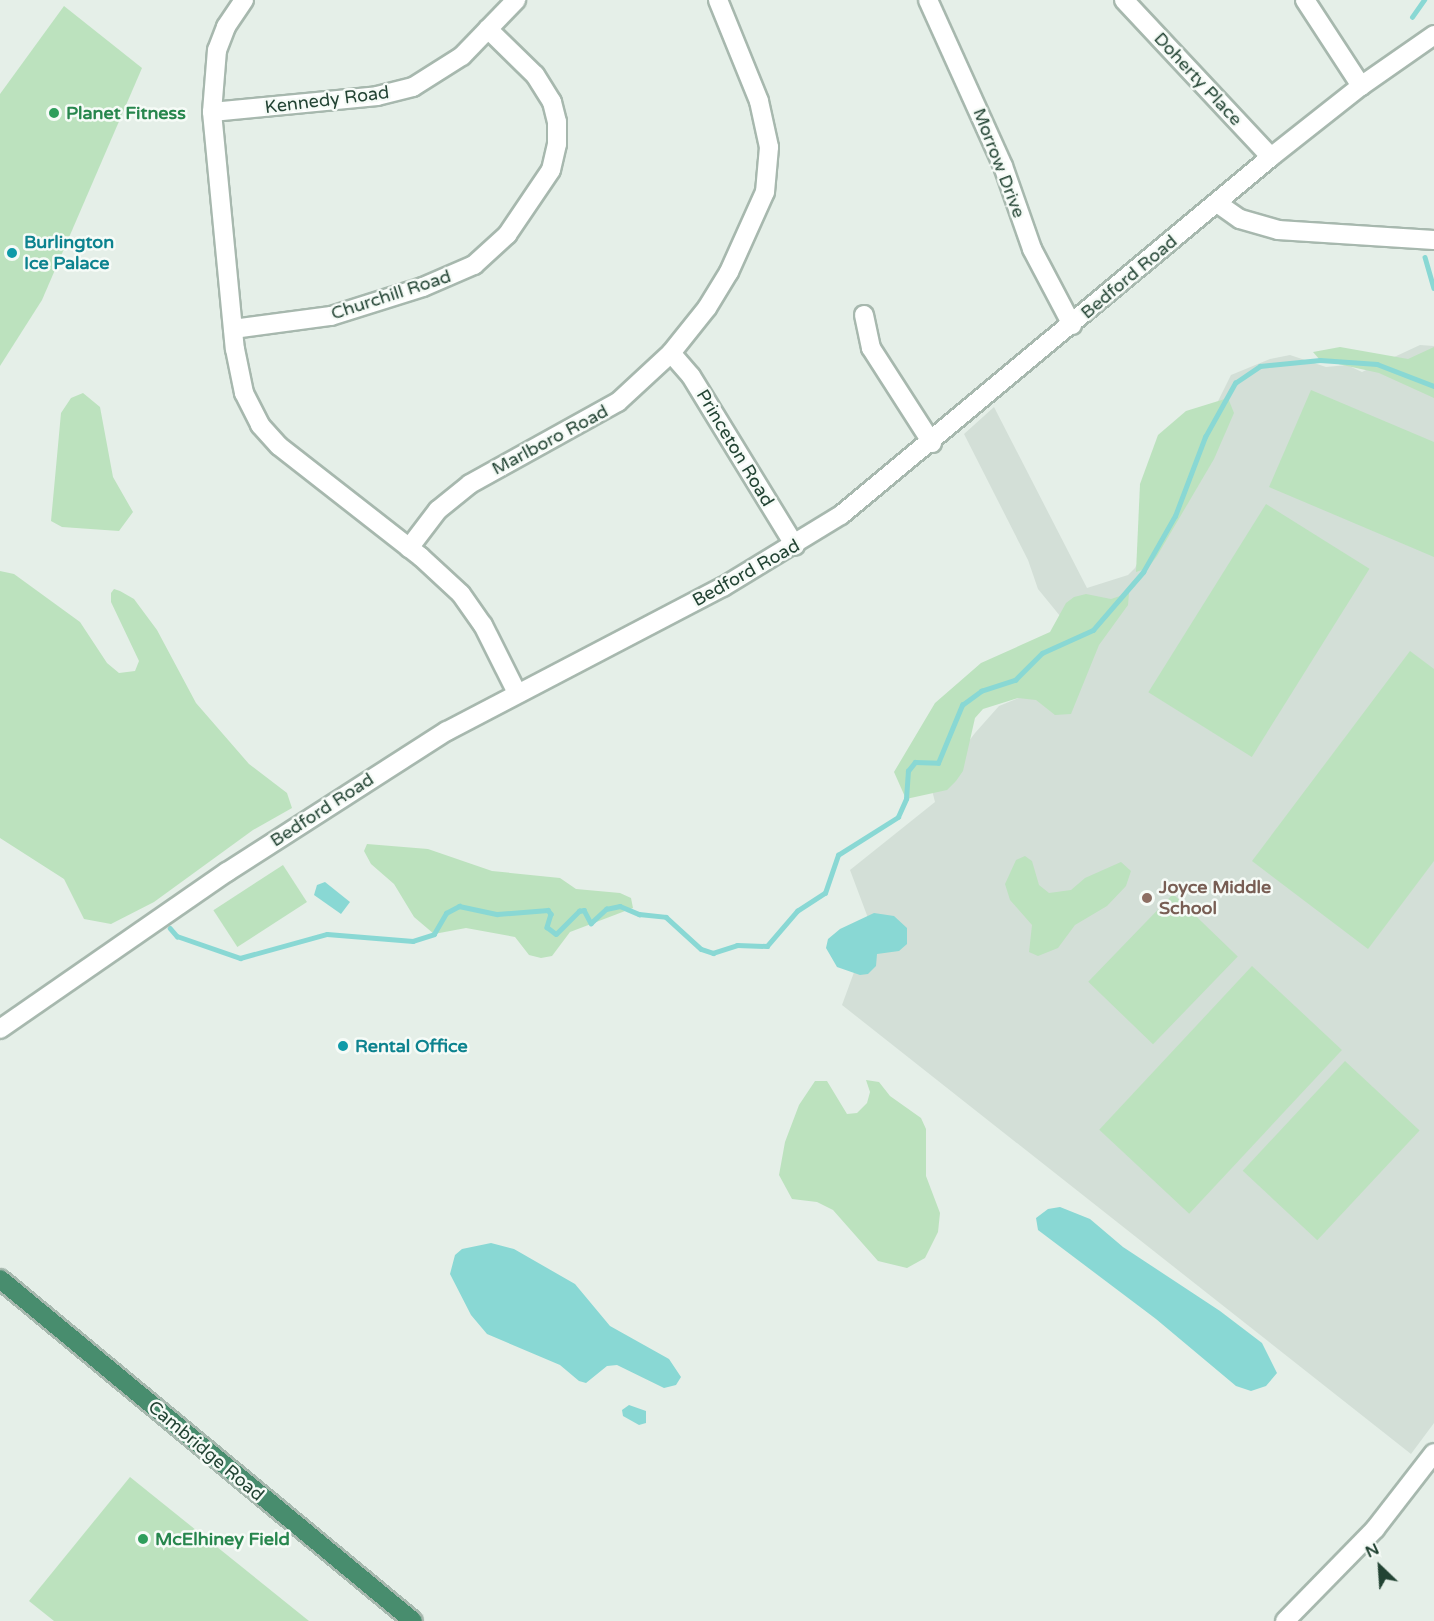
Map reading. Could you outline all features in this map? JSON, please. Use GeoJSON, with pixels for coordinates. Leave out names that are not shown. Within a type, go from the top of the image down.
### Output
{"type":"FeatureCollection","features":[{"type":"Feature","properties":{"kind":"highway","name":"Cambridge Road"},"geometry":{"type":"LineString","coordinates":[[0,1279],[413,1621]]}},
{"type":"Feature","properties":{"kind":"street"},"geometry":{"type":"LineString","coordinates":[[243,0],[217,50],[212,112],[233,329],[244,393],[267,434],[317,479],[409,548],[468,603],[517,693]]}},
{"type":"Feature","properties":{"kind":"street","name":"Kennedy Road"},"geometry":{"type":"LineString","coordinates":[[212,112],[399,92],[449,67],[516,0]]}},
{"type":"Feature","properties":{"kind":"street","name":"Marlboro Road"},"geometry":{"type":"LineString","coordinates":[[409,548],[438,510],[464,488],[603,413],[671,353],[707,308],[734,263],[762,199],[770,160],[761,107],[718,0]]}},
{"type":"Feature","properties":{"kind":"street","name":"Morrow Drive"},"geometry":{"type":"LineString","coordinates":[[928,0],[999,155],[1032,249],[1071,325]]}},
{"type":"Feature","properties":{"kind":"street","name":"Doherty Place"},"geometry":{"type":"LineString","coordinates":[[1124,0],[1272,157]]}},
{"type":"Feature","properties":{"kind":"street"},"geometry":{"type":"LineString","coordinates":[[1305,0],[1361,86]]}},
{"type":"Feature","properties":{"kind":"street","name":"Churchill Road"},"geometry":{"type":"LineString","coordinates":[[233,329],[331,316],[423,287],[474,265],[507,235],[551,170],[557,144],[557,122],[549,95],[535,75],[488,29]]}},
{"type":"Feature","properties":{"kind":"street","name":"Bedford Road"},"geometry":{"type":"LineString","coordinates":[[0,1029],[270,844],[447,731],[795,546],[932,443],[1272,157],[1361,86],[1434,35]]}},
{"type":"Feature","properties":{"kind":"street"},"geometry":{"type":"LineString","coordinates":[[1217,203],[1240,219],[1278,230],[1434,240]]}},
{"type":"Feature","properties":{"kind":"street"},"geometry":{"type":"LineString","coordinates":[[864,315],[872,348],[932,443]]}},
{"type":"Feature","properties":{"kind":"street","name":"Princeton Road"},"geometry":{"type":"LineString","coordinates":[[671,353],[691,376],[795,546]]}},
{"type":"Feature","properties":{"kind":"street"},"geometry":{"type":"LineString","coordinates":[[1286,1621],[1375,1529],[1434,1454]]}},
{"type":"Feature","properties":{"kind":"shaded area","name":"Joyce Middle School"},"geometry":{"type":"Polygon","coordinates":[[[1420,345],[1434,346],[1434,1423],[1411,1454],[842,1005],[871,926],[850,870],[935,802],[932,790],[975,733],[999,706],[1026,695],[1078,638],[1038,589],[1028,560],[964,434],[994,407],[1087,588],[1128,575],[1135,568],[1231,375],[1270,359],[1290,355],[1326,367],[1347,365],[1362,372],[1420,345]]]}},
{"type":"Feature","properties":{"kind":"green space"},"geometry":{"type":"Polygon","coordinates":[[[64,6],[142,68],[42,300],[0,366],[0,94],[64,6]]]}},
{"type":"Feature","properties":{"kind":"green space"},"geometry":{"type":"Polygon","coordinates":[[[1340,347],[1408,359],[1434,347],[1434,398],[1379,373],[1320,360],[1313,352],[1340,347]]]}},
{"type":"Feature","properties":{"kind":"green space"},"geometry":{"type":"Polygon","coordinates":[[[1311,390],[1434,442],[1434,557],[1269,487],[1311,390]]]}},
{"type":"Feature","properties":{"kind":"green space"},"geometry":{"type":"Polygon","coordinates":[[[83,393],[100,407],[113,477],[133,512],[119,531],[62,527],[51,521],[61,413],[71,398],[83,393]]]}},
{"type":"Feature","properties":{"kind":"green space"},"geometry":{"type":"Polygon","coordinates":[[[1228,398],[1234,413],[1214,459],[1157,556],[1148,568],[1136,572],[1140,484],[1158,435],[1186,411],[1228,398]]]}},
{"type":"Feature","properties":{"kind":"green space"},"geometry":{"type":"Polygon","coordinates":[[[1266,504],[1369,569],[1252,757],[1148,692],[1266,504]]]}},
{"type":"Feature","properties":{"kind":"green space"},"geometry":{"type":"Polygon","coordinates":[[[0,571],[14,574],[80,622],[107,663],[119,673],[135,671],[139,661],[111,602],[111,593],[114,589],[134,599],[157,630],[196,703],[249,764],[287,793],[292,808],[253,830],[154,902],[111,924],[84,919],[64,879],[0,838],[0,571]]]}},
{"type":"Feature","properties":{"kind":"green space"},"geometry":{"type":"Polygon","coordinates":[[[1129,593],[1128,605],[1099,645],[1071,714],[1055,715],[1036,700],[1018,698],[983,709],[975,718],[963,771],[956,781],[947,790],[906,799],[894,772],[935,703],[981,663],[1050,632],[1066,603],[1074,597],[1086,594],[1111,599],[1129,593]]]}},
{"type":"Feature","properties":{"kind":"green space"},"geometry":{"type":"Polygon","coordinates":[[[1410,651],[1434,669],[1434,861],[1368,949],[1252,861],[1410,651]]]}},
{"type":"Feature","properties":{"kind":"green space"},"geometry":{"type":"Polygon","coordinates":[[[367,844],[428,849],[492,871],[560,878],[576,889],[620,893],[631,898],[633,908],[570,932],[552,956],[541,958],[529,955],[515,937],[466,928],[434,934],[414,917],[394,884],[371,864],[364,851],[367,844]]]}},
{"type":"Feature","properties":{"kind":"green space"},"geometry":{"type":"Polygon","coordinates":[[[1025,856],[1032,861],[1039,885],[1049,893],[1071,890],[1085,878],[1121,862],[1131,871],[1126,886],[1107,906],[1075,925],[1058,948],[1038,956],[1029,952],[1032,925],[1010,900],[1005,884],[1016,860],[1025,856]]]}},
{"type":"Feature","properties":{"kind":"green space"},"geometry":{"type":"Polygon","coordinates":[[[283,865],[307,902],[237,947],[213,910],[283,865]]]}},
{"type":"Feature","properties":{"kind":"green space"},"geometry":{"type":"Polygon","coordinates":[[[1173,894],[1238,957],[1153,1044],[1088,982],[1173,894]]]}},
{"type":"Feature","properties":{"kind":"green space"},"geometry":{"type":"Polygon","coordinates":[[[1252,966],[1342,1050],[1189,1214],[1099,1130],[1252,966]]]}},
{"type":"Feature","properties":{"kind":"green space"},"geometry":{"type":"Polygon","coordinates":[[[1345,1061],[1420,1131],[1317,1240],[1243,1171],[1345,1061]]]}},
{"type":"Feature","properties":{"kind":"green space"},"geometry":{"type":"Polygon","coordinates":[[[866,1080],[879,1082],[890,1096],[921,1118],[926,1129],[926,1176],[940,1213],[938,1232],[925,1258],[907,1268],[878,1261],[833,1210],[817,1202],[792,1199],[779,1175],[785,1142],[799,1105],[815,1081],[827,1081],[847,1114],[857,1113],[867,1103],[870,1092],[866,1080]]]}},
{"type":"Feature","properties":{"kind":"green space","name":"McElhiney Field"},"geometry":{"type":"Polygon","coordinates":[[[130,1477],[309,1621],[54,1621],[29,1601],[130,1477]]]}},
{"type":"Feature","properties":{"kind":"water"},"geometry":{"type":"Polygon","coordinates":[[[325,882],[350,902],[341,914],[314,895],[317,885],[325,882]]]}},
{"type":"Feature","properties":{"kind":"water"},"geometry":{"type":"Polygon","coordinates":[[[874,913],[894,916],[907,928],[907,944],[899,951],[877,954],[876,966],[868,974],[860,975],[837,967],[826,948],[828,939],[840,929],[874,913]]]}},
{"type":"Feature","properties":{"kind":"water"},"geometry":{"type":"Polygon","coordinates":[[[1060,1207],[1090,1219],[1123,1247],[1220,1311],[1262,1343],[1277,1373],[1266,1386],[1251,1391],[1236,1386],[1156,1319],[1038,1230],[1036,1218],[1048,1209],[1060,1207]]]}},
{"type":"Feature","properties":{"kind":"water"},"geometry":{"type":"Polygon","coordinates":[[[491,1243],[514,1249],[575,1284],[610,1326],[669,1359],[681,1377],[676,1385],[664,1388],[617,1365],[607,1366],[586,1383],[579,1381],[560,1365],[487,1334],[471,1315],[450,1274],[455,1255],[462,1249],[491,1243]]]}},
{"type":"Feature","properties":{"kind":"water"},"geometry":{"type":"Polygon","coordinates":[[[629,1405],[646,1411],[646,1423],[639,1425],[623,1416],[622,1410],[629,1405]]]}},
{"type":"Feature","properties":{"kind":"waterway"},"geometry":{"type":"LineString","coordinates":[[1412,17],[1424,0]]}},
{"type":"Feature","properties":{"kind":"waterway"},"geometry":{"type":"LineString","coordinates":[[1425,257],[1434,288]]}},
{"type":"Feature","properties":{"kind":"waterway"},"geometry":{"type":"LineString","coordinates":[[170,928],[177,936],[240,958],[327,934],[413,941],[434,934],[446,913],[459,906],[497,914],[548,910],[551,914],[547,927],[556,934],[579,911],[584,910],[591,923],[606,909],[620,906],[639,914],[666,917],[701,949],[713,953],[737,945],[767,946],[797,911],[825,893],[838,855],[898,817],[906,799],[908,771],[915,762],[938,763],[962,705],[981,691],[1015,680],[1042,653],[1093,630],[1143,572],[1175,516],[1205,437],[1235,383],[1260,366],[1320,360],[1377,364],[1434,386]]}},
{"type":"Feature","properties":{"kind":"place","name":"Planet Fitness"},"geometry":{"type":"Point","coordinates":[54,113]}},
{"type":"Feature","properties":{"kind":"place","name":"Burlington Ice Palace"},"geometry":{"type":"Point","coordinates":[12,253]}},
{"type":"Feature","properties":{"kind":"place","name":"Joyce Middle School"},"geometry":{"type":"Point","coordinates":[1147,898]}},
{"type":"Feature","properties":{"kind":"place","name":"Rental Office"},"geometry":{"type":"Point","coordinates":[343,1046]}},
{"type":"Feature","properties":{"kind":"place","name":"McElhiney Field"},"geometry":{"type":"Point","coordinates":[143,1539]}}]}
